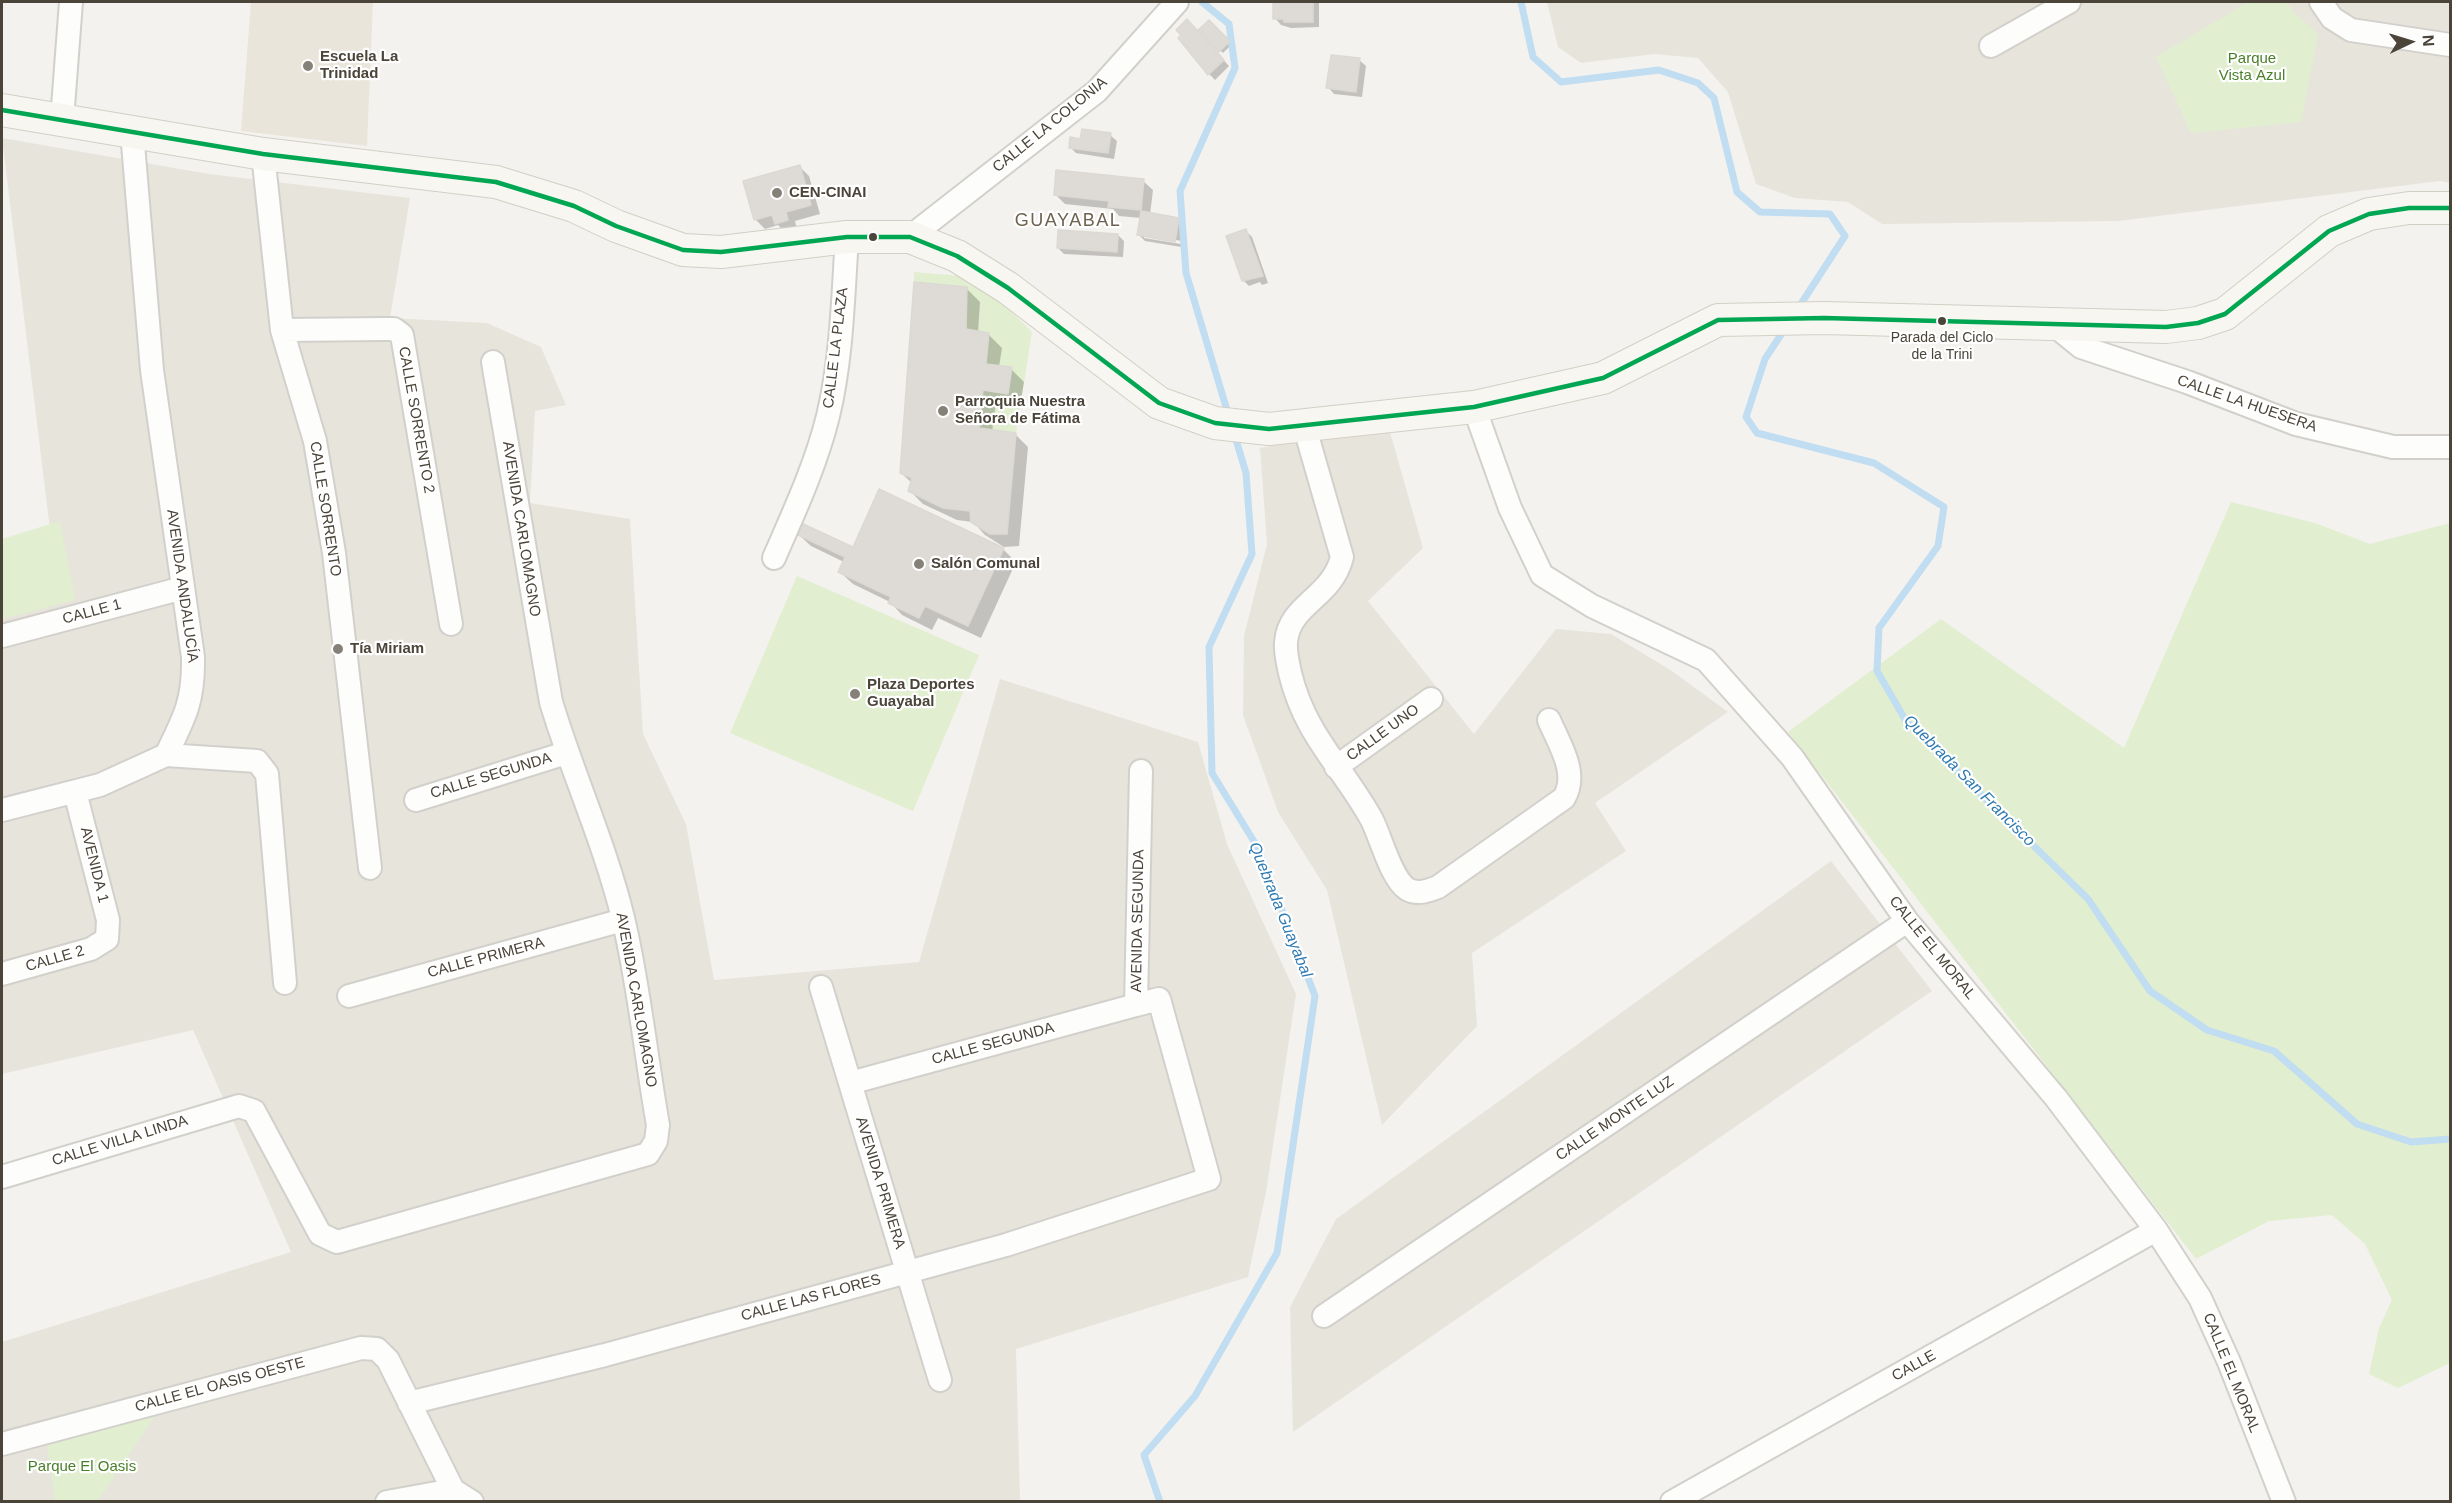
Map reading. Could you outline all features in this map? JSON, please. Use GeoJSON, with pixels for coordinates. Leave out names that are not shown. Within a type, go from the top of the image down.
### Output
{"type":"FeatureCollection","features":[{"type":"Feature","properties":{"kind":"main road"},"geometry":{"type":"LineString","coordinates":[[2,110],[263,154],[496,182],[574,206],[616,226],[683,250],[721,252],[847,237],[910,237],[957,256],[1008,288],[1159,403],[1215,423],[1269,429],[1474,407],[1603,378],[1718,320],[1824,318],[2166,327],[2198,323],[2224,314],[2329,231],[2369,213],[2409,208],[2451,208]]}},
{"type":"Feature","properties":{"kind":"street"},"geometry":{"type":"LineString","coordinates":[[62,120],[71,2]]}},
{"type":"Feature","properties":{"kind":"street","name":"CALLE LA COLONIA"},"geometry":{"type":"LineString","coordinates":[[910,237],[1097,92],[1178,2]]}},
{"type":"Feature","properties":{"kind":"street"},"geometry":{"type":"LineString","coordinates":[[1991,46],[2069,2]]}},
{"type":"Feature","properties":{"kind":"street"},"geometry":{"type":"LineString","coordinates":[[2321,2],[2332,18],[2351,30],[2451,45]]}},
{"type":"Feature","properties":{"kind":"street","name":"AVENIDA ANDALUCÍA"},"geometry":{"type":"LineString","coordinates":[[132,132],[152,370],[193,657],[194,686],[187,714],[166,755]]}},
{"type":"Feature","properties":{"kind":"street","name":"CALLE SORRENTO"},"geometry":{"type":"LineString","coordinates":[[263,154],[282,330],[315,441],[332,542],[369,868]]}},
{"type":"Feature","properties":{"kind":"street","name":"CALLE LA PLAZA"},"geometry":{"type":"LineString","coordinates":[[774,558],[809,475],[828,415],[840,341],[847,237]]}},
{"type":"Feature","properties":{"kind":"street","name":"CALLE LA HUESERA"},"geometry":{"type":"LineString","coordinates":[[2054,325],[2081,347],[2187,382],[2296,424],[2392,447],[2451,447]]}},
{"type":"Feature","properties":{"kind":"street","name":"CALLE SORRENTO 2"},"geometry":{"type":"LineString","coordinates":[[282,330],[386,328],[394,329],[402,335],[451,624]]}},
{"type":"Feature","properties":{"kind":"street","name":"AVENIDA CARLOMAGNO"},"geometry":{"type":"LineString","coordinates":[[239,1106],[254,1111],[320,1234],[337,1242],[648,1154],[656,1141],[658,1125],[623,920],[604,851],[566,753],[550,702],[493,362]]}},
{"type":"Feature","properties":{"kind":"street","name":"CALLE EL MORAL"},"geometry":{"type":"LineString","coordinates":[[1474,407],[1510,508],[1542,575],[1592,606],[1706,660],[1792,757],[1907,921],[2056,1098],[2156,1230],[2200,1298],[2220,1341],[2283,1502]]}},
{"type":"Feature","properties":{"kind":"street"},"geometry":{"type":"LineString","coordinates":[[1304,425],[1342,557],[1339,571],[1326,590],[1296,615],[1288,627],[1286,651],[1294,689],[1307,723],[1371,820],[1398,879],[1408,889],[1424,892],[1438,887],[1564,798],[1569,789],[1571,773],[1549,720]]}},
{"type":"Feature","properties":{"kind":"street","name":"CALLE 1"},"geometry":{"type":"LineString","coordinates":[[2,636],[183,588]]}},
{"type":"Feature","properties":{"kind":"street","name":"CALLE UNO"},"geometry":{"type":"LineString","coordinates":[[1336,767],[1431,699]]}},
{"type":"Feature","properties":{"kind":"street","name":"CALLE SEGUNDA"},"geometry":{"type":"LineString","coordinates":[[416,800],[566,753]]}},
{"type":"Feature","properties":{"kind":"street"},"geometry":{"type":"LineString","coordinates":[[2,810],[100,785],[166,755],[257,761],[267,774],[285,983]]}},
{"type":"Feature","properties":{"kind":"street","name":"AVENIDA SEGUNDA"},"geometry":{"type":"LineString","coordinates":[[1141,771],[1136,1005],[1159,999],[1209,1179]]}},
{"type":"Feature","properties":{"kind":"street","name":"AVENIDA 1"},"geometry":{"type":"LineString","coordinates":[[75,792],[108,921],[107,939]]}},
{"type":"Feature","properties":{"kind":"street","name":"CALLE PRIMERA"},"geometry":{"type":"LineString","coordinates":[[350,996],[623,920]]}},
{"type":"Feature","properties":{"kind":"street","name":"CALLE MONTE LUZ"},"geometry":{"type":"LineString","coordinates":[[1324,1316],[1907,921]]}},
{"type":"Feature","properties":{"kind":"street","name":"CALLE 2"},"geometry":{"type":"LineString","coordinates":[[2,974],[91,949],[107,939]]}},
{"type":"Feature","properties":{"kind":"street","name":"AVENIDA PRIMERA"},"geometry":{"type":"LineString","coordinates":[[821,987],[940,1380]]}},
{"type":"Feature","properties":{"kind":"street","name":"CALLE SEGUNDA"},"geometry":{"type":"LineString","coordinates":[[850,1083],[1136,1005]]}},
{"type":"Feature","properties":{"kind":"street","name":"CALLE VILLA LINDA"},"geometry":{"type":"LineString","coordinates":[[2,1177],[239,1106]]}},
{"type":"Feature","properties":{"kind":"street","name":"CALLE LAS FLORES"},"geometry":{"type":"LineString","coordinates":[[410,1403],[605,1355],[1006,1245],[1209,1179]]}},
{"type":"Feature","properties":{"kind":"street","name":"CALLE"},"geometry":{"type":"LineString","coordinates":[[1672,1502],[2156,1230]]}},
{"type":"Feature","properties":{"kind":"street","name":"CALLE EL OASIS OESTE"},"geometry":{"type":"LineString","coordinates":[[2,1444],[362,1348],[377,1348],[388,1360],[462,1496]]}},
{"type":"Feature","properties":{"kind":"street"},"geometry":{"type":"LineString","coordinates":[[387,1502],[462,1496]]}},
{"type":"Feature","properties":{"kind":"shaded area","name":"Escuela La Trinidad"},"geometry":{"type":"Polygon","coordinates":[[[251,2],[373,2],[367,146],[241,131],[251,2]]]}},
{"type":"Feature","properties":{"kind":"shaded area"},"geometry":{"type":"Polygon","coordinates":[[[1547,2],[2450,2],[2450,183],[2440,181],[2118,221],[1882,224],[1848,202],[1795,198],[1756,184],[1728,92],[1698,58],[1654,54],[1581,63],[1558,47],[1547,2]]]}},
{"type":"Feature","properties":{"kind":"shaded area"},"geometry":{"type":"Polygon","coordinates":[[[2,138],[209,174],[410,198],[390,318],[487,323],[541,347],[566,405],[535,411],[530,503],[630,519],[643,734],[686,824],[714,980],[919,962],[1000,679],[1198,742],[1227,844],[1296,994],[1266,1192],[1248,1277],[1016,1349],[1020,1501],[2,1501],[2,1342],[291,1252],[193,1030],[2,1074],[2,577],[54,562],[2,138]]]}},
{"type":"Feature","properties":{"kind":"shaded area"},"geometry":{"type":"Polygon","coordinates":[[[1388,425],[1423,548],[1368,601],[1474,734],[1556,629],[1611,634],[1672,671],[1728,712],[1595,803],[1626,851],[1472,953],[1477,1026],[1382,1125],[1327,890],[1278,812],[1243,715],[1244,636],[1267,544],[1260,448],[1388,425]]]}},
{"type":"Feature","properties":{"kind":"shaded area"},"geometry":{"type":"Polygon","coordinates":[[[1831,861],[1932,991],[1293,1432],[1290,1307],[1336,1219],[1831,861]]]}},
{"type":"Feature","properties":{"kind":"green space","name":"Parque Vista Azul"},"geometry":{"type":"Polygon","coordinates":[[[2248,2],[2287,2],[2294,13],[2318,34],[2301,122],[2191,133],[2156,57],[2248,2]]]}},
{"type":"Feature","properties":{"kind":"green space"},"geometry":{"type":"Polygon","coordinates":[[[914,272],[972,277],[981,281],[1032,332],[1016,433],[979,428],[983,390],[1008,394],[1011,367],[986,364],[989,333],[966,329],[967,288],[914,282],[914,272]]]}},
{"type":"Feature","properties":{"kind":"green space"},"geometry":{"type":"Polygon","coordinates":[[[2231,502],[2315,523],[2370,544],[2450,523],[2450,1363],[2398,1388],[2369,1374],[2379,1328],[2392,1300],[2365,1244],[2332,1215],[2269,1221],[2196,1259],[1788,732],[1941,619],[2124,748],[2231,502]]]}},
{"type":"Feature","properties":{"kind":"green space"},"geometry":{"type":"Polygon","coordinates":[[[60,521],[75,600],[2,619],[2,539],[60,521]]]}},
{"type":"Feature","properties":{"kind":"green space","name":"Plaza Deportes Guayabal"},"geometry":{"type":"Polygon","coordinates":[[[797,576],[979,655],[913,811],[730,733],[797,576]]]}},
{"type":"Feature","properties":{"kind":"green space","name":"Parque El Oasis"},"geometry":{"type":"Polygon","coordinates":[[[157,1413],[98,1501],[55,1501],[47,1444],[157,1413]]]}},
{"type":"Feature","properties":{"kind":"building"},"geometry":{"type":"Polygon","coordinates":[[[1273,2],[1313,2],[1313,22],[1284,22],[1284,19],[1273,19],[1273,2]]]}},
{"type":"Feature","properties":{"kind":"building"},"geometry":{"type":"Polygon","coordinates":[[[1187,19],[1224,60],[1208,75],[1178,38],[1181,35],[1176,30],[1187,19]]]}},
{"type":"Feature","properties":{"kind":"building"},"geometry":{"type":"Polygon","coordinates":[[[1209,20],[1230,41],[1219,52],[1198,30],[1209,20]]]}},
{"type":"Feature","properties":{"kind":"building"},"geometry":{"type":"Polygon","coordinates":[[[1331,55],[1360,58],[1356,92],[1326,88],[1331,55]]]}},
{"type":"Feature","properties":{"kind":"building"},"geometry":{"type":"Polygon","coordinates":[[[1082,129],[1111,133],[1108,153],[1069,148],[1070,137],[1080,139],[1082,129]]]}},
{"type":"Feature","properties":{"kind":"building","name":"CEN-CINAI"},"geometry":{"type":"Polygon","coordinates":[[[800,165],[811,205],[786,212],[788,220],[775,224],[772,215],[754,220],[743,181],[800,165]]]}},
{"type":"Feature","properties":{"kind":"building"},"geometry":{"type":"Polygon","coordinates":[[[1056,170],[1144,179],[1141,210],[1108,207],[1109,201],[1054,195],[1056,170]]]}},
{"type":"Feature","properties":{"kind":"building"},"geometry":{"type":"Polygon","coordinates":[[[1141,211],[1179,218],[1175,242],[1137,235],[1141,211]]]}},
{"type":"Feature","properties":{"kind":"building"},"geometry":{"type":"Polygon","coordinates":[[[1246,229],[1263,276],[1242,281],[1226,236],[1246,229]]]}},
{"type":"Feature","properties":{"kind":"building"},"geometry":{"type":"Polygon","coordinates":[[[1058,230],[1118,234],[1117,252],[1057,248],[1058,230]]]}},
{"type":"Feature","properties":{"kind":"building","name":"Parroquia Nuestra Señora de Fátima"},"geometry":{"type":"Polygon","coordinates":[[[914,282],[967,287],[966,329],[989,333],[986,364],[1012,367],[1008,394],[983,390],[979,428],[1016,433],[1007,534],[990,534],[971,522],[970,511],[943,508],[908,491],[912,478],[900,473],[914,282]]]}},
{"type":"Feature","properties":{"kind":"building","name":"Salón Comunal"},"geometry":{"type":"Polygon","coordinates":[[[879,489],[1004,548],[968,626],[925,606],[919,618],[888,603],[891,597],[838,572],[845,557],[796,534],[801,523],[853,547],[879,489]]]}},
{"type":"Feature","properties":{"kind":"waterway","name":"Quebrada Guayabal"},"geometry":{"type":"LineString","coordinates":[[1202,2],[1229,24],[1235,68],[1180,191],[1186,273],[1229,417]]}},
{"type":"Feature","properties":{"kind":"waterway","name":"Quebrada San Francisco"},"geometry":{"type":"LineString","coordinates":[[1521,2],[1533,57],[1561,82],[1659,70],[1698,83],[1714,98],[1737,192],[1760,212],[1830,214],[1845,236],[1797,310]]}},
{"type":"Feature","properties":{"kind":"waterway","name":"Quebrada San Francisco"},"geometry":{"type":"LineString","coordinates":[[1786,327],[1765,359],[1746,417],[1757,433],[1874,463],[1944,507],[1938,546],[1879,628],[1877,671],[1906,721],[2088,899],[2150,991],[2207,1030],[2274,1051],[2357,1124],[2411,1142],[2450,1139]]}},
{"type":"Feature","properties":{"kind":"waterway","name":"Quebrada Guayabal"},"geometry":{"type":"LineString","coordinates":[[1160,1502],[1144,1455],[1195,1396],[1277,1253],[1315,996],[1258,848],[1212,773],[1209,647],[1252,554],[1246,473],[1234,433]]}},
{"type":"Feature","properties":{"kind":"transit line"},"geometry":{"type":"LineString","coordinates":[[2,110],[263,154],[496,182],[574,206],[616,226],[683,250],[721,252],[847,237],[910,237],[957,256],[1008,288],[1159,403],[1215,423],[1269,429],[1474,407],[1603,378],[1718,320],[1824,318],[2166,327],[2198,323],[2225,314],[2329,231],[2369,214],[2409,208],[2450,208]]}},
{"type":"Feature","properties":{"kind":"place","name":"Escuela La Trinidad"},"geometry":{"type":"Point","coordinates":[308,66]}},
{"type":"Feature","properties":{"kind":"place","name":"CEN-CINAI"},"geometry":{"type":"Point","coordinates":[777,193]}},
{"type":"Feature","properties":{"kind":"place","name":"Parada del Ciclo de la Trini"},"geometry":{"type":"Point","coordinates":[1942,321]}},
{"type":"Feature","properties":{"kind":"place","name":"Parroquia Nuestra Señora de Fátima"},"geometry":{"type":"Point","coordinates":[943,411]}},
{"type":"Feature","properties":{"kind":"place","name":"Salón Comunal"},"geometry":{"type":"Point","coordinates":[919,564]}},
{"type":"Feature","properties":{"kind":"place","name":"Tía Miriam"},"geometry":{"type":"Point","coordinates":[338,649]}},
{"type":"Feature","properties":{"kind":"place","name":"Plaza Deportes Guayabal"},"geometry":{"type":"Point","coordinates":[855,694]}},
{"type":"Feature","properties":{"kind":"district","name":"GUAYABAL"},"geometry":{"type":"Point","coordinates":[1068,221]}}]}
